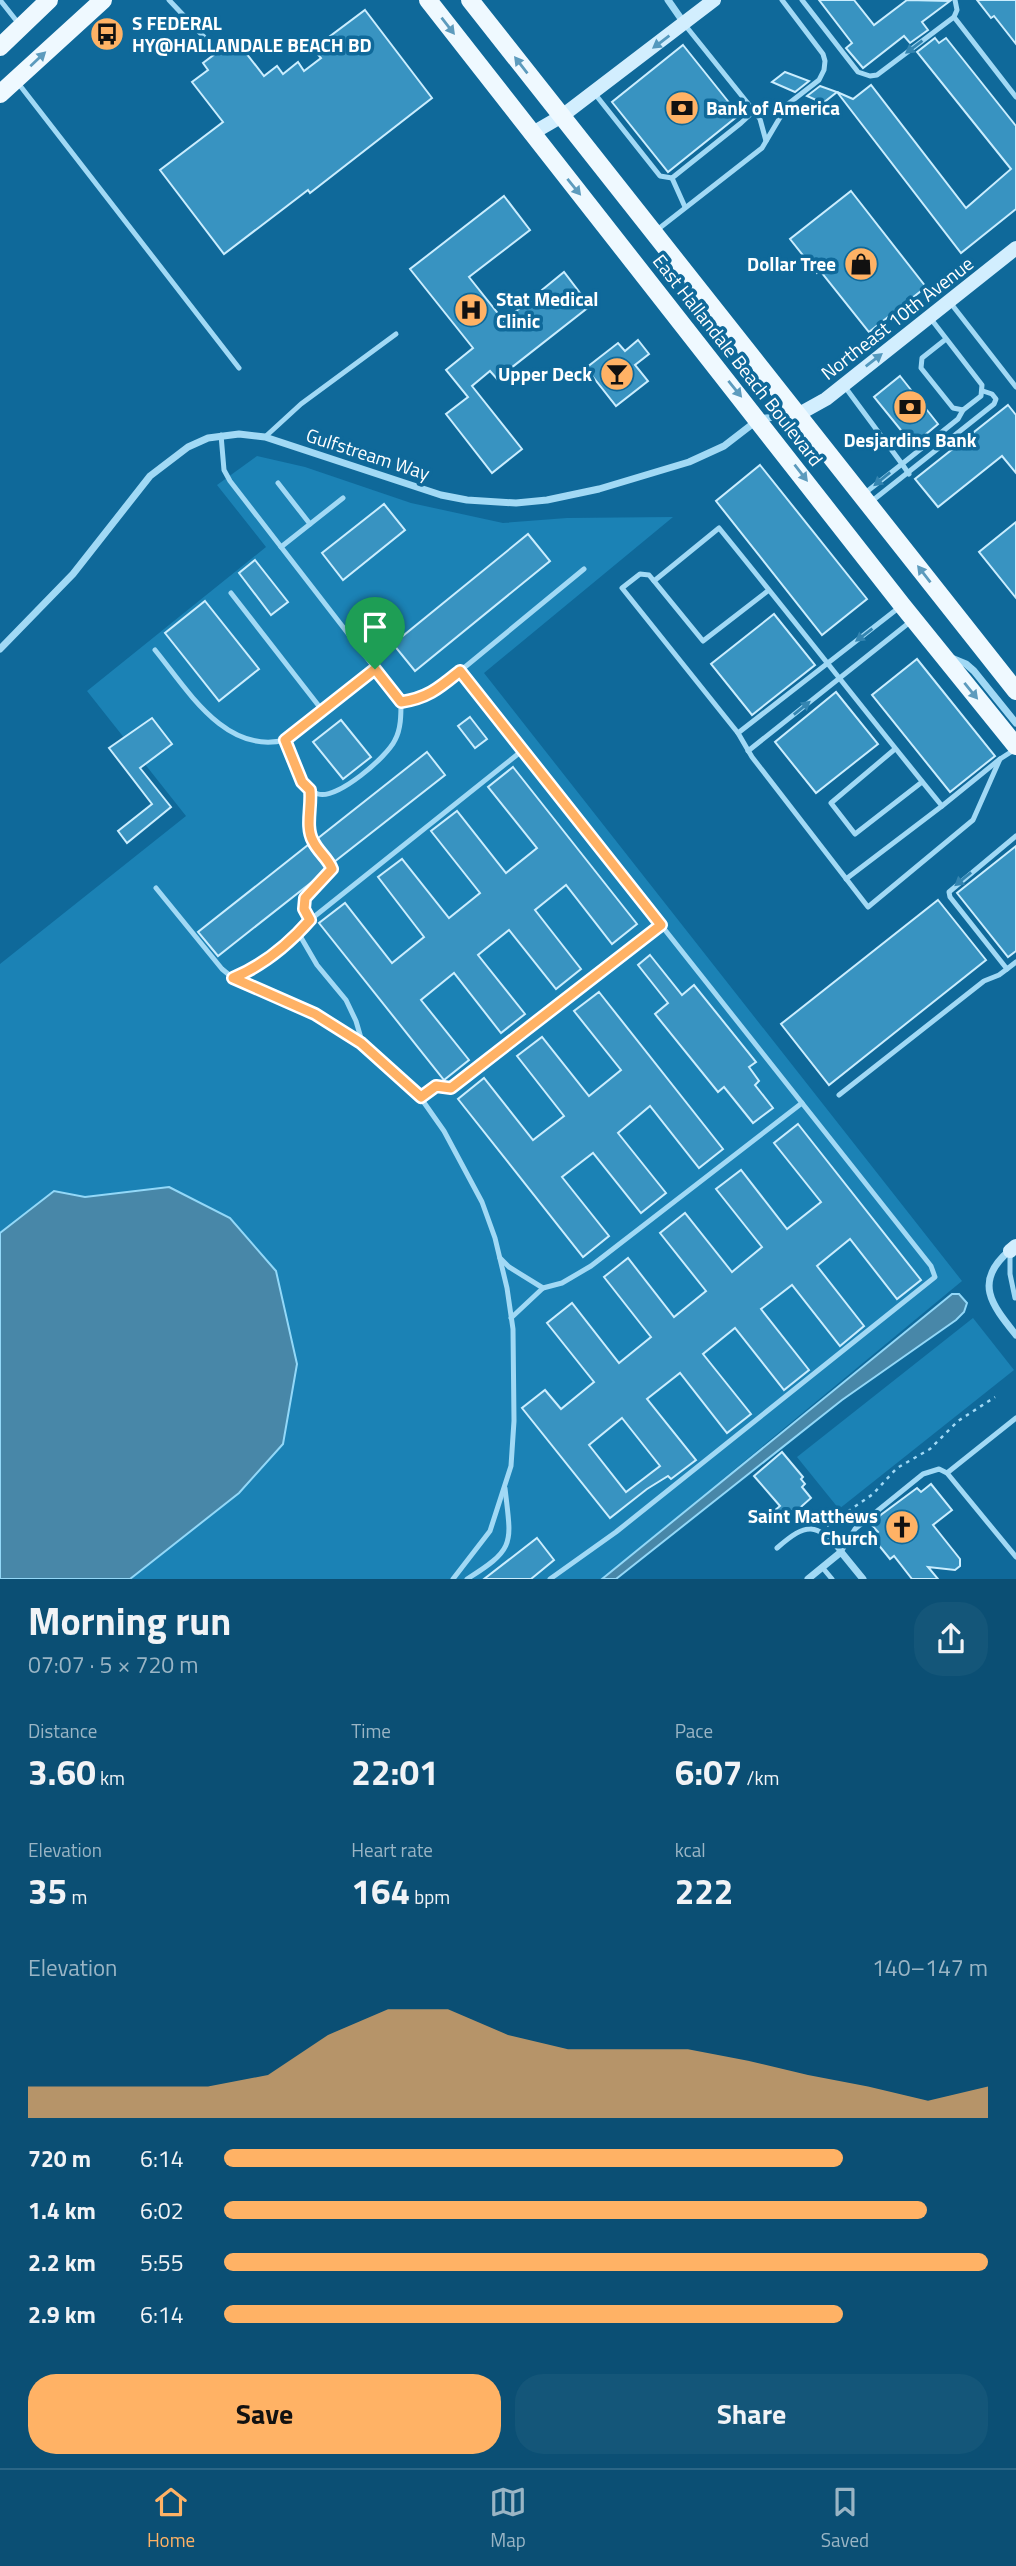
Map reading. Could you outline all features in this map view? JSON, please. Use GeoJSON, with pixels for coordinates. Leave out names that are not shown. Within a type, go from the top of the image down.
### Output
{"type":"FeatureCollection","features":[{"type":"Feature","properties":{"kind":"main road"},"geometry":{"type":"LineString","coordinates":[[0,47],[49,0]]}},
{"type":"Feature","properties":{"kind":"main road"},"geometry":{"type":"LineString","coordinates":[[0,94],[103,0]]}},
{"type":"Feature","properties":{"kind":"main road","name":"East Hallandale Beach Boulevard"},"geometry":{"type":"LineString","coordinates":[[428,0],[1016,748]]}},
{"type":"Feature","properties":{"kind":"main road","name":"East Hallandale Beach Boulevard"},"geometry":{"type":"LineString","coordinates":[[470,0],[1016,691]]}},
{"type":"Feature","properties":{"kind":"street"},"geometry":{"type":"LineString","coordinates":[[668,0],[685,24]]}},
{"type":"Feature","properties":{"kind":"street"},"geometry":{"type":"LineString","coordinates":[[531,134],[562,116],[714,0]]}},
{"type":"Feature","properties":{"kind":"street","name":"Northeast 10th Avenue"},"geometry":{"type":"LineString","coordinates":[[799,414],[826,399],[1016,248]]}},
{"type":"Feature","properties":{"kind":"street"},"geometry":{"type":"LineString","coordinates":[[759,419],[799,414]]}},
{"type":"Feature","properties":{"kind":"street","name":"Gulfstream Way"},"geometry":{"type":"LineString","coordinates":[[0,649],[73,574],[150,476],[188,447],[221,435],[265,437],[441,495],[467,500],[516,503],[547,500],[599,489],[689,462],[724,446],[759,419]]}},
{"type":"Feature","properties":{"kind":"street"},"geometry":{"type":"LineString","coordinates":[[940,652],[966,664],[974,671],[1016,723]]}},
{"type":"Feature","properties":{"kind":"street"},"geometry":{"type":"LineString","coordinates":[[1013,1248],[993,1269],[988,1290],[995,1310],[1016,1335]]}},
{"type":"Feature","properties":{"kind":"street"},"geometry":{"type":"LineString","coordinates":[[808,1579],[841,1552],[863,1579]]}},
{"type":"Feature","properties":{"kind":"lane"},"geometry":{"type":"LineString","coordinates":[[0,0],[21,26]]}},
{"type":"Feature","properties":{"kind":"lane"},"geometry":{"type":"LineString","coordinates":[[169,0],[204,37]]}},
{"type":"Feature","properties":{"kind":"lane"},"geometry":{"type":"LineString","coordinates":[[654,232],[756,154],[788,104],[819,80],[824,70],[823,54],[782,0]]}},
{"type":"Feature","properties":{"kind":"lane"},"geometry":{"type":"LineString","coordinates":[[802,0],[858,72],[870,76],[877,75],[954,18],[957,10],[955,0]]}},
{"type":"Feature","properties":{"kind":"lane"},"geometry":{"type":"LineString","coordinates":[[954,18],[1016,97]]}},
{"type":"Feature","properties":{"kind":"lane"},"geometry":{"type":"LineString","coordinates":[[685,24],[754,110],[760,119],[766,141]]}},
{"type":"Feature","properties":{"kind":"lane"},"geometry":{"type":"LineString","coordinates":[[16,80],[239,368]]}},
{"type":"Feature","properties":{"kind":"lane"},"geometry":{"type":"LineString","coordinates":[[593,92],[660,176],[672,178],[754,110]]}},
{"type":"Feature","properties":{"kind":"lane"},"geometry":{"type":"LineString","coordinates":[[672,178],[685,207]]}},
{"type":"Feature","properties":{"kind":"lane"},"geometry":{"type":"LineString","coordinates":[[948,301],[1016,387]]}},
{"type":"Feature","properties":{"kind":"lane"},"geometry":{"type":"LineString","coordinates":[[866,499],[902,464],[958,419],[963,410],[981,396],[983,391],[982,385],[929,317]]}},
{"type":"Feature","properties":{"kind":"lane"},"geometry":{"type":"LineString","coordinates":[[265,437],[301,404],[396,334]]}},
{"type":"Feature","properties":{"kind":"lane"},"geometry":{"type":"LineString","coordinates":[[946,339],[922,358],[921,368],[953,408],[963,410]]}},
{"type":"Feature","properties":{"kind":"lane"},"geometry":{"type":"LineString","coordinates":[[843,385],[909,474]]}},
{"type":"Feature","properties":{"kind":"lane"},"geometry":{"type":"LineString","coordinates":[[866,499],[909,474],[994,404],[996,399],[992,394],[983,391]]}},
{"type":"Feature","properties":{"kind":"lane"},"geometry":{"type":"LineString","coordinates":[[221,435],[224,470],[401,702],[401,721],[396,740],[384,754],[340,791],[329,795],[310,790],[302,782],[285,740]]}},
{"type":"Feature","properties":{"kind":"lane"},"geometry":{"type":"LineString","coordinates":[[278,483],[310,524]]}},
{"type":"Feature","properties":{"kind":"lane"},"geometry":{"type":"LineString","coordinates":[[281,547],[344,498]]}},
{"type":"Feature","properties":{"kind":"lane"},"geometry":{"type":"LineString","coordinates":[[654,581],[719,528],[942,806]]}},
{"type":"Feature","properties":{"kind":"lane"},"geometry":{"type":"LineString","coordinates":[[401,702],[421,699],[437,690],[584,569]]}},
{"type":"Feature","properties":{"kind":"lane"},"geometry":{"type":"LineString","coordinates":[[769,590],[703,641],[649,575],[640,575],[622,588],[738,733],[748,751],[868,907],[973,820],[1000,759]]}},
{"type":"Feature","properties":{"kind":"lane"},"geometry":{"type":"LineString","coordinates":[[231,593],[322,710]]}},
{"type":"Feature","properties":{"kind":"lane"},"geometry":{"type":"LineString","coordinates":[[738,733],[826,664],[908,612]]}},
{"type":"Feature","properties":{"kind":"lane"},"geometry":{"type":"LineString","coordinates":[[748,751],[839,678],[908,612]]}},
{"type":"Feature","properties":{"kind":"lane"},"geometry":{"type":"LineString","coordinates":[[155,650],[205,713],[223,727],[261,742],[275,743],[285,740],[375,669]]}},
{"type":"Feature","properties":{"kind":"lane"},"geometry":{"type":"LineString","coordinates":[[460,671],[931,1266],[935,1277],[616,1532],[550,1579]]}},
{"type":"Feature","properties":{"kind":"lane"},"geometry":{"type":"LineString","coordinates":[[846,879],[1016,748]]}},
{"type":"Feature","properties":{"kind":"lane"},"geometry":{"type":"LineString","coordinates":[[895,749],[831,803],[855,834],[922,782]]}},
{"type":"Feature","properties":{"kind":"lane"},"geometry":{"type":"LineString","coordinates":[[233,978],[254,969],[299,934],[310,920],[523,750]]}},
{"type":"Feature","properties":{"kind":"lane"},"geometry":{"type":"LineString","coordinates":[[310,790],[312,804],[309,828],[312,840],[332,869],[305,898],[304,909],[310,920]]}},
{"type":"Feature","properties":{"kind":"lane"},"geometry":{"type":"LineString","coordinates":[[1007,969],[950,897],[949,892],[1016,836]]}},
{"type":"Feature","properties":{"kind":"lane"},"geometry":{"type":"LineString","coordinates":[[156,888],[222,969],[233,978],[315,1014],[363,1045],[421,1097],[444,1131],[482,1202],[500,1258],[511,1318],[514,1421],[511,1466],[490,1531],[453,1579]]}},
{"type":"Feature","properties":{"kind":"lane"},"geometry":{"type":"LineString","coordinates":[[421,1097],[436,1086],[451,1088],[661,925]]}},
{"type":"Feature","properties":{"kind":"lane"},"geometry":{"type":"LineString","coordinates":[[299,934],[317,965],[346,1000],[363,1045]]}},
{"type":"Feature","properties":{"kind":"lane"},"geometry":{"type":"LineString","coordinates":[[839,1095],[984,981],[999,975],[1016,962]]}},
{"type":"Feature","properties":{"kind":"lane"},"geometry":{"type":"LineString","coordinates":[[511,1318],[543,1288],[562,1283],[591,1266],[802,1103]]}},
{"type":"Feature","properties":{"kind":"lane"},"geometry":{"type":"LineString","coordinates":[[1013,1248],[1010,1274],[1016,1298]]}},
{"type":"Feature","properties":{"kind":"lane"},"geometry":{"type":"LineString","coordinates":[[500,1258],[509,1267],[543,1288]]}},
{"type":"Feature","properties":{"kind":"lane"},"geometry":{"type":"LineString","coordinates":[[947,1473],[1016,1418]]}},
{"type":"Feature","properties":{"kind":"lane"},"geometry":{"type":"LineString","coordinates":[[777,1548],[804,1529],[816,1528],[841,1552],[855,1529],[923,1474],[933,1469],[947,1473],[1016,1557]]}},
{"type":"Feature","properties":{"kind":"lane"},"geometry":{"type":"LineString","coordinates":[[467,1579],[488,1566],[505,1549],[511,1536],[505,1485]]}},
{"type":"Feature","properties":{"kind":"lane"},"geometry":{"type":"LineString","coordinates":[[822,1567],[832,1579]]}},
{"type":"Feature","properties":{"kind":"path"},"geometry":{"type":"LineString","coordinates":[[821,1531],[873,1494],[897,1468],[930,1449],[958,1421],[995,1397]]}},
{"type":"Feature","properties":{"kind":"shaded area"},"geometry":{"type":"Polygon","coordinates":[[[257,456],[305,467],[411,503],[503,523],[567,518],[673,517],[484,673],[962,1281],[602,1579],[0,1579],[0,964],[186,816],[87,691],[266,547],[217,485],[257,456]]]}},
{"type":"Feature","properties":{"kind":"shaded area"},"geometry":{"type":"Polygon","coordinates":[[[169,1187],[230,1218],[276,1271],[297,1364],[283,1444],[239,1493],[130,1579],[0,1579],[0,1233],[54,1191],[85,1197],[169,1187]]]}},
{"type":"Feature","properties":{"kind":"shaded area"},"geometry":{"type":"Polygon","coordinates":[[[952,1294],[959,1294],[967,1303],[964,1312],[956,1320],[842,1400],[616,1579],[602,1579],[952,1294]]]}},
{"type":"Feature","properties":{"kind":"shaded area"},"geometry":{"type":"Polygon","coordinates":[[[973,1318],[1014,1370],[839,1509],[797,1457],[973,1318]]]}},
{"type":"Feature","properties":{"kind":"building"},"geometry":{"type":"Polygon","coordinates":[[[819,0],[854,0],[874,25],[907,0],[950,1],[922,22],[928,30],[910,43],[904,36],[863,68],[846,48],[852,43],[819,0]]]}},
{"type":"Feature","properties":{"kind":"building"},"geometry":{"type":"Polygon","coordinates":[[[977,0],[1016,0],[1016,44],[994,16],[991,18],[977,0]]]}},
{"type":"Feature","properties":{"kind":"building"},"geometry":{"type":"Polygon","coordinates":[[[365,10],[432,98],[310,193],[308,190],[224,254],[160,170],[223,122],[192,82],[208,70],[203,63],[235,39],[264,76],[277,66],[283,74],[298,62],[304,71],[321,58],[313,49],[365,10]]]}},
{"type":"Feature","properties":{"kind":"building"},"geometry":{"type":"Polygon","coordinates":[[[935,38],[939,43],[946,38],[1016,126],[1016,209],[961,253],[837,92],[853,99],[871,85],[966,208],[1011,169],[917,52],[935,38]]]}},
{"type":"Feature","properties":{"kind":"building"},"geometry":{"type":"Polygon","coordinates":[[[683,45],[739,115],[668,172],[612,102],[683,45]]]}},
{"type":"Feature","properties":{"kind":"building"},"geometry":{"type":"Polygon","coordinates":[[[785,72],[809,81],[795,92],[772,82],[785,72]]]}},
{"type":"Feature","properties":{"kind":"building"},"geometry":{"type":"Polygon","coordinates":[[[820,86],[837,92],[823,103],[807,96],[820,86]]]}},
{"type":"Feature","properties":{"kind":"building"},"geometry":{"type":"Polygon","coordinates":[[[851,191],[926,287],[869,332],[821,272],[817,273],[790,239],[851,191]]]}},
{"type":"Feature","properties":{"kind":"building"},"geometry":{"type":"Polygon","coordinates":[[[504,196],[530,230],[469,277],[504,321],[564,272],[590,306],[497,379],[490,371],[472,386],[522,449],[492,473],[446,414],[468,397],[446,370],[473,348],[410,269],[504,196]]]}},
{"type":"Feature","properties":{"kind":"building","name":"Upper Deck"},"geometry":{"type":"Polygon","coordinates":[[[638,340],[649,354],[635,365],[648,381],[616,406],[586,368],[618,343],[625,351],[638,340]]]}},
{"type":"Feature","properties":{"kind":"building"},"geometry":{"type":"Polygon","coordinates":[[[900,376],[938,424],[913,445],[874,397],[900,376]]]}},
{"type":"Feature","properties":{"kind":"building"},"geometry":{"type":"Polygon","coordinates":[[[1008,405],[1016,415],[1016,473],[1002,456],[938,507],[915,479],[1008,405]]]}},
{"type":"Feature","properties":{"kind":"building"},"geometry":{"type":"Polygon","coordinates":[[[760,465],[867,599],[822,635],[716,501],[760,465]]]}},
{"type":"Feature","properties":{"kind":"building"},"geometry":{"type":"Polygon","coordinates":[[[384,504],[405,530],[343,580],[322,553],[384,504]]]}},
{"type":"Feature","properties":{"kind":"building"},"geometry":{"type":"Polygon","coordinates":[[[1016,522],[1016,598],[979,552],[1016,522]]]}},
{"type":"Feature","properties":{"kind":"building"},"geometry":{"type":"Polygon","coordinates":[[[528,534],[550,561],[415,671],[393,644],[528,534]]]}},
{"type":"Feature","properties":{"kind":"building"},"geometry":{"type":"Polygon","coordinates":[[[255,560],[288,602],[271,615],[239,573],[255,560]]]}},
{"type":"Feature","properties":{"kind":"building"},"geometry":{"type":"Polygon","coordinates":[[[205,601],[259,669],[219,701],[165,633],[205,601]]]}},
{"type":"Feature","properties":{"kind":"building"},"geometry":{"type":"Polygon","coordinates":[[[774,614],[815,665],[752,715],[711,664],[774,614]]]}},
{"type":"Feature","properties":{"kind":"building"},"geometry":{"type":"Polygon","coordinates":[[[917,659],[995,756],[950,792],[872,695],[917,659]]]}},
{"type":"Feature","properties":{"kind":"building"},"geometry":{"type":"Polygon","coordinates":[[[836,692],[878,744],[816,793],[775,742],[836,692]]]}},
{"type":"Feature","properties":{"kind":"building"},"geometry":{"type":"Polygon","coordinates":[[[470,717],[487,739],[475,748],[458,726],[470,717]]]}},
{"type":"Feature","properties":{"kind":"building"},"geometry":{"type":"Polygon","coordinates":[[[152,718],[172,744],[140,768],[171,807],[127,843],[118,831],[152,804],[109,748],[152,718]]]}},
{"type":"Feature","properties":{"kind":"building"},"geometry":{"type":"Polygon","coordinates":[[[341,720],[371,757],[343,779],[313,742],[341,720]]]}},
{"type":"Feature","properties":{"kind":"building"},"geometry":{"type":"Polygon","coordinates":[[[427,752],[445,775],[334,862],[317,839],[427,752]]]}},
{"type":"Feature","properties":{"kind":"building"},"geometry":{"type":"Polygon","coordinates":[[[513,767],[637,924],[612,944],[566,885],[535,910],[581,969],[556,989],[509,930],[478,955],[525,1014],[501,1033],[454,973],[421,1000],[469,1060],[444,1080],[319,923],[345,903],[392,963],[424,937],[378,877],[402,859],[449,918],[480,893],[431,831],[457,811],[506,873],[537,848],[488,787],[513,767]]]}},
{"type":"Feature","properties":{"kind":"building"},"geometry":{"type":"Polygon","coordinates":[[[308,845],[326,868],[218,956],[198,932],[308,845]]]}},
{"type":"Feature","properties":{"kind":"building"},"geometry":{"type":"Polygon","coordinates":[[[1016,846],[1016,951],[1008,957],[957,893],[1016,846]]]}},
{"type":"Feature","properties":{"kind":"building"},"geometry":{"type":"Polygon","coordinates":[[[938,900],[986,960],[829,1085],[781,1024],[938,900]]]}},
{"type":"Feature","properties":{"kind":"building"},"geometry":{"type":"Polygon","coordinates":[[[650,955],[682,995],[694,985],[756,1062],[749,1067],[759,1081],[755,1085],[773,1108],[753,1123],[724,1087],[718,1092],[655,1014],[668,1003],[638,965],[650,955]]]}},
{"type":"Feature","properties":{"kind":"building"},"geometry":{"type":"Polygon","coordinates":[[[599,992],[723,1149],[699,1168],[650,1106],[618,1133],[666,1193],[641,1213],[593,1153],[562,1177],[609,1236],[583,1257],[458,1099],[484,1078],[533,1140],[564,1116],[517,1056],[542,1037],[589,1096],[621,1070],[574,1011],[599,992]]]}},
{"type":"Feature","properties":{"kind":"building"},"geometry":{"type":"Polygon","coordinates":[[[798,1124],[921,1280],[897,1299],[850,1239],[817,1266],[864,1326],[840,1346],[792,1285],[761,1309],[809,1370],[784,1390],[735,1328],[703,1354],[751,1414],[727,1433],[680,1373],[647,1399],[696,1460],[671,1479],[668,1476],[647,1489],[610,1518],[522,1408],[545,1390],[561,1409],[594,1382],[547,1323],[572,1303],[619,1363],[651,1337],[604,1277],[628,1258],[674,1317],[706,1291],[660,1233],[685,1213],[732,1272],[762,1247],[716,1189],[741,1170],[787,1229],[821,1202],[774,1143],[798,1124]],[[622,1418],[589,1445],[626,1492],[660,1466],[622,1418]]]}},
{"type":"Feature","properties":{"kind":"building"},"geometry":{"type":"Polygon","coordinates":[[[782,1452],[803,1477],[801,1479],[805,1484],[802,1487],[811,1498],[784,1522],[774,1511],[780,1506],[754,1476],[782,1452]]]}},
{"type":"Feature","properties":{"kind":"building","name":"Saint Matthews Church"},"geometry":{"type":"Polygon","coordinates":[[[931,1484],[952,1510],[933,1525],[960,1559],[960,1566],[955,1570],[928,1567],[938,1579],[912,1579],[894,1556],[890,1559],[872,1537],[878,1532],[870,1523],[917,1488],[921,1492],[931,1484]]]}},
{"type":"Feature","properties":{"kind":"building"},"geometry":{"type":"Polygon","coordinates":[[[537,1538],[554,1560],[531,1579],[484,1579],[537,1538]]]}},
{"type":"Feature","properties":{"kind":"place","name":"S FEDERAL HY@HALLANDALE BEACH BD"},"geometry":{"type":"Point","coordinates":[107,34]}},
{"type":"Feature","properties":{"kind":"place","name":"Bank of America"},"geometry":{"type":"Point","coordinates":[682,108]}},
{"type":"Feature","properties":{"kind":"place","name":"Dollar Tree"},"geometry":{"type":"Point","coordinates":[861,264]}},
{"type":"Feature","properties":{"kind":"place","name":"Stat Medical Clinic"},"geometry":{"type":"Point","coordinates":[471,310]}},
{"type":"Feature","properties":{"kind":"place","name":"Upper Deck"},"geometry":{"type":"Point","coordinates":[617,374]}},
{"type":"Feature","properties":{"kind":"place","name":"Desjardins Bank"},"geometry":{"type":"Point","coordinates":[910,407]}},
{"type":"Feature","properties":{"kind":"place","name":"Saint Matthews Church"},"geometry":{"type":"Point","coordinates":[902,1527]}},
{"type":"Feature","properties":{"kind":"route"},"geometry":{"type":"LineString","coordinates":[[375,669],[401,702],[421,699],[460,671],[661,925],[451,1088],[436,1086],[421,1097],[361,1043],[315,1014],[233,978],[254,969],[299,934],[310,920],[304,909],[305,898],[332,869],[312,840],[309,828],[312,804],[310,790],[302,782],[285,740],[375,669]]}}]}
